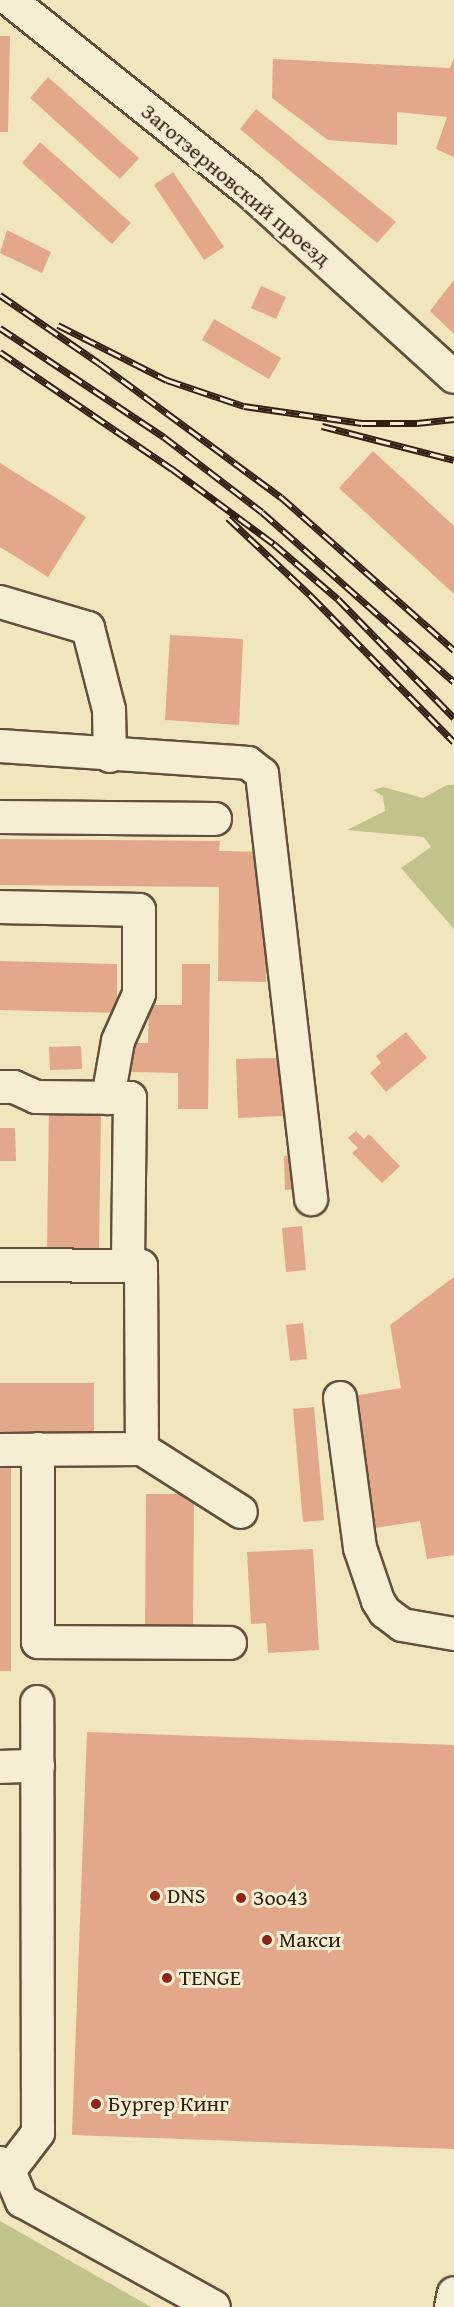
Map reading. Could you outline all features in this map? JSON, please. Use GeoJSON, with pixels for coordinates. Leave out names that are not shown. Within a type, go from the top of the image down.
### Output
{"type":"FeatureCollection","features":[{"type":"Feature","properties":{"kind":"street","name":"Заготзерновский проезд"},"geometry":{"type":"LineString","coordinates":[[10,0],[248,190],[454,377]]}},
{"type":"Feature","properties":{"kind":"street"},"geometry":{"type":"LineString","coordinates":[[0,602],[88,628],[110,710],[110,756]]}},
{"type":"Feature","properties":{"kind":"street"},"geometry":{"type":"LineString","coordinates":[[0,746],[110,756],[235,762],[248,764],[262,774],[311,1199]]}},
{"type":"Feature","properties":{"kind":"street"},"geometry":{"type":"LineString","coordinates":[[0,817],[215,819]]}},
{"type":"Feature","properties":{"kind":"street"},"geometry":{"type":"LineString","coordinates":[[0,908],[139,910],[139,993],[118,1041],[108,1098]]}},
{"type":"Feature","properties":{"kind":"street"},"geometry":{"type":"LineString","coordinates":[[0,1087],[14,1088],[36,1097],[130,1098],[128,1266]]}},
{"type":"Feature","properties":{"kind":"street"},"geometry":{"type":"LineString","coordinates":[[0,1264],[141,1266],[142,1449]]}},
{"type":"Feature","properties":{"kind":"street"},"geometry":{"type":"LineString","coordinates":[[340,1398],[360,1548],[378,1601],[385,1612],[402,1624],[454,1634]]}},
{"type":"Feature","properties":{"kind":"street"},"geometry":{"type":"LineString","coordinates":[[0,1449],[142,1449],[242,1512]]}},
{"type":"Feature","properties":{"kind":"street"},"geometry":{"type":"LineString","coordinates":[[38,1449],[38,1642],[230,1643]]}},
{"type":"Feature","properties":{"kind":"street"},"geometry":{"type":"LineString","coordinates":[[37,1702],[38,2133],[5,2167],[22,2201],[214,2307]]}},
{"type":"Feature","properties":{"kind":"street"},"geometry":{"type":"LineString","coordinates":[[0,1767],[38,1766]]}},
{"type":"Feature","properties":{"kind":"street"},"geometry":{"type":"LineString","coordinates":[[451,2307],[454,2293]]}},
{"type":"Feature","properties":{"kind":"green space"},"geometry":{"type":"Polygon","coordinates":[[[447,785],[454,785],[454,929],[401,868],[431,847],[424,837],[347,830],[385,811],[383,796],[373,790],[383,787],[423,798],[447,785]]]}},
{"type":"Feature","properties":{"kind":"green space"},"geometry":{"type":"Polygon","coordinates":[[[0,2221],[151,2307],[0,2307],[0,2221]]]}},
{"type":"Feature","properties":{"kind":"building"},"geometry":{"type":"Polygon","coordinates":[[[0,36],[10,36],[8,132],[0,132],[0,36]]]}},
{"type":"Feature","properties":{"kind":"building"},"geometry":{"type":"Polygon","coordinates":[[[454,58],[454,157],[436,149],[447,117],[397,112],[397,145],[328,140],[272,98],[273,59],[450,68],[454,58]]]}},
{"type":"Feature","properties":{"kind":"building"},"geometry":{"type":"Polygon","coordinates":[[[48,77],[139,158],[120,179],[30,98],[48,77]]]}},
{"type":"Feature","properties":{"kind":"building"},"geometry":{"type":"Polygon","coordinates":[[[256,109],[396,222],[377,243],[240,129],[256,109]]]}},
{"type":"Feature","properties":{"kind":"building"},"geometry":{"type":"Polygon","coordinates":[[[40,142],[131,223],[112,244],[22,163],[40,142]]]}},
{"type":"Feature","properties":{"kind":"building"},"geometry":{"type":"Polygon","coordinates":[[[173,172],[224,247],[204,260],[154,185],[173,172]]]}},
{"type":"Feature","properties":{"kind":"building"},"geometry":{"type":"Polygon","coordinates":[[[7,230],[51,252],[42,273],[0,253],[7,230]]]}},
{"type":"Feature","properties":{"kind":"building"},"geometry":{"type":"Polygon","coordinates":[[[454,280],[454,334],[430,311],[454,280]]]}},
{"type":"Feature","properties":{"kind":"building"},"geometry":{"type":"Polygon","coordinates":[[[261,286],[286,297],[276,319],[251,308],[261,286]]]}},
{"type":"Feature","properties":{"kind":"building"},"geometry":{"type":"Polygon","coordinates":[[[214,319],[281,358],[269,379],[202,340],[214,319]]]}},
{"type":"Feature","properties":{"kind":"building"},"geometry":{"type":"Polygon","coordinates":[[[373,451],[454,526],[454,594],[339,488],[373,451]]]}},
{"type":"Feature","properties":{"kind":"building"},"geometry":{"type":"Polygon","coordinates":[[[0,463],[86,517],[48,577],[0,547],[0,463]]]}},
{"type":"Feature","properties":{"kind":"building"},"geometry":{"type":"Polygon","coordinates":[[[170,635],[243,639],[239,725],[165,720],[170,635]]]}},
{"type":"Feature","properties":{"kind":"building"},"geometry":{"type":"Polygon","coordinates":[[[0,839],[220,841],[219,851],[267,852],[266,982],[218,981],[219,887],[0,885],[0,839]]]}},
{"type":"Feature","properties":{"kind":"building"},"geometry":{"type":"Polygon","coordinates":[[[0,961],[117,964],[117,1013],[0,1010],[0,961]]]}},
{"type":"Feature","properties":{"kind":"building"},"geometry":{"type":"Polygon","coordinates":[[[182,964],[210,964],[208,1109],[178,1109],[178,1073],[131,1072],[131,1043],[148,1043],[149,1005],[182,1005],[182,964]]]}},
{"type":"Feature","properties":{"kind":"building"},"geometry":{"type":"Polygon","coordinates":[[[406,1032],[427,1058],[386,1092],[370,1073],[381,1063],[376,1056],[406,1032]]]}},
{"type":"Feature","properties":{"kind":"building"},"geometry":{"type":"Polygon","coordinates":[[[81,1046],[82,1069],[50,1070],[49,1047],[81,1046]]]}},
{"type":"Feature","properties":{"kind":"building"},"geometry":{"type":"Polygon","coordinates":[[[281,1058],[283,1116],[238,1118],[236,1059],[281,1058]]]}},
{"type":"Feature","properties":{"kind":"building"},"geometry":{"type":"Polygon","coordinates":[[[49,1112],[101,1113],[99,1249],[47,1249],[49,1112]]]}},
{"type":"Feature","properties":{"kind":"building"},"geometry":{"type":"Polygon","coordinates":[[[0,1128],[15,1128],[16,1161],[0,1161],[0,1128]]]}},
{"type":"Feature","properties":{"kind":"building"},"geometry":{"type":"Polygon","coordinates":[[[356,1131],[364,1139],[369,1134],[400,1166],[382,1183],[352,1153],[358,1148],[348,1138],[356,1131]]]}},
{"type":"Feature","properties":{"kind":"building"},"geometry":{"type":"Polygon","coordinates":[[[295,1155],[296,1189],[285,1190],[284,1156],[295,1155]]]}},
{"type":"Feature","properties":{"kind":"building"},"geometry":{"type":"Polygon","coordinates":[[[302,1226],[306,1270],[286,1272],[282,1228],[302,1226]]]}},
{"type":"Feature","properties":{"kind":"building"},"geometry":{"type":"Polygon","coordinates":[[[454,1277],[454,1555],[427,1559],[420,1521],[375,1528],[353,1396],[401,1388],[390,1325],[454,1277]]]}},
{"type":"Feature","properties":{"kind":"building"},"geometry":{"type":"Polygon","coordinates":[[[303,1323],[307,1359],[290,1361],[286,1325],[303,1323]]]}},
{"type":"Feature","properties":{"kind":"building"},"geometry":{"type":"Polygon","coordinates":[[[0,1383],[94,1383],[94,1432],[0,1432],[0,1383]]]}},
{"type":"Feature","properties":{"kind":"building"},"geometry":{"type":"Polygon","coordinates":[[[314,1407],[324,1520],[303,1522],[293,1409],[314,1407]]]}},
{"type":"Feature","properties":{"kind":"building"},"geometry":{"type":"Polygon","coordinates":[[[11,1462],[11,1671],[0,1671],[0,1463],[11,1462]]]}},
{"type":"Feature","properties":{"kind":"building"},"geometry":{"type":"Polygon","coordinates":[[[146,1494],[194,1494],[193,1634],[145,1634],[146,1494]]]}},
{"type":"Feature","properties":{"kind":"building"},"geometry":{"type":"Polygon","coordinates":[[[313,1549],[319,1650],[268,1653],[266,1623],[251,1624],[247,1552],[313,1549]]]}},
{"type":"Feature","properties":{"kind":"building","name":"Макси"},"geometry":{"type":"Polygon","coordinates":[[[87,1732],[454,1745],[454,2149],[72,2135],[87,1732]]]}},
{"type":"Feature","properties":{"kind":"railway"},"geometry":{"type":"LineString","coordinates":[[0,295],[99,363],[281,497],[454,650]]}},
{"type":"Feature","properties":{"kind":"railway"},"geometry":{"type":"LineString","coordinates":[[58,325],[167,380],[244,406],[362,423],[417,423],[454,419]]}},
{"type":"Feature","properties":{"kind":"railway"},"geometry":{"type":"LineString","coordinates":[[0,328],[164,437],[262,512],[454,682]]}},
{"type":"Feature","properties":{"kind":"railway"},"geometry":{"type":"LineString","coordinates":[[0,352],[171,468],[274,544],[338,599],[454,718]]}},
{"type":"Feature","properties":{"kind":"railway"},"geometry":{"type":"LineString","coordinates":[[322,426],[454,460]]}},
{"type":"Feature","properties":{"kind":"railway"},"geometry":{"type":"LineString","coordinates":[[228,518],[311,596],[454,742]]}},
{"type":"Feature","properties":{"kind":"place","name":"DNS"},"geometry":{"type":"Point","coordinates":[155,1896]}},
{"type":"Feature","properties":{"kind":"place","name":"Зоо43"},"geometry":{"type":"Point","coordinates":[241,1898]}},
{"type":"Feature","properties":{"kind":"place","name":"Макси"},"geometry":{"type":"Point","coordinates":[267,1940]}},
{"type":"Feature","properties":{"kind":"place","name":"TENGE"},"geometry":{"type":"Point","coordinates":[167,1978]}},
{"type":"Feature","properties":{"kind":"place","name":"Бургер Кинг"},"geometry":{"type":"Point","coordinates":[96,2104]}}]}
